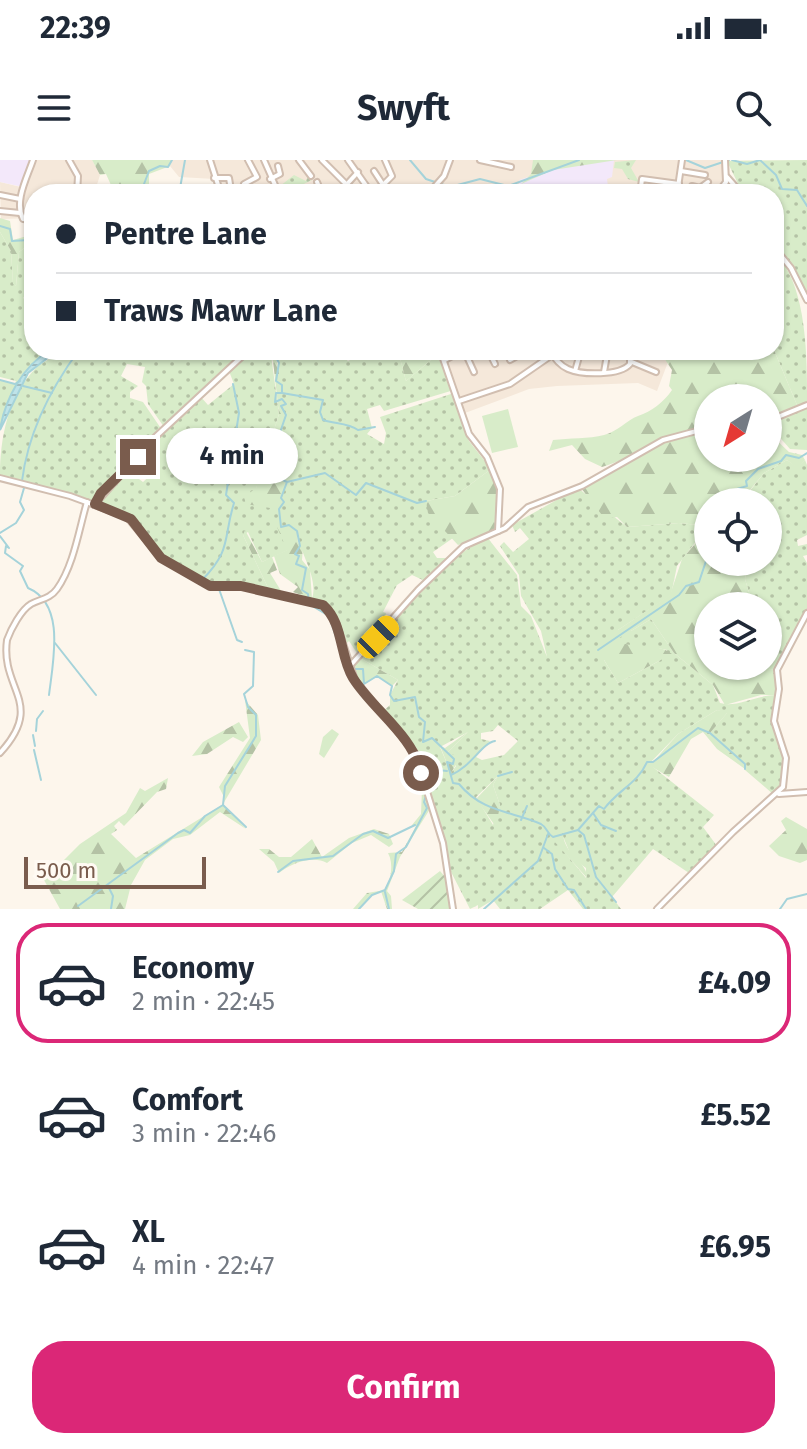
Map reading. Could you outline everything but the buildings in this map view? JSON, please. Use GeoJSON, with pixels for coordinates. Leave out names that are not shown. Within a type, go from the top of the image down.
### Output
{"type":"FeatureCollection","features":[{"type":"Feature","properties":{"kind":"street"},"geometry":{"type":"LineString","coordinates":[[25,184],[33,160]]}},
{"type":"Feature","properties":{"kind":"street"},"geometry":{"type":"LineString","coordinates":[[69,160],[78,176],[78,184]]}},
{"type":"Feature","properties":{"kind":"street"},"geometry":{"type":"LineString","coordinates":[[216,184],[210,161],[217,160]]}},
{"type":"Feature","properties":{"kind":"street"},"geometry":{"type":"LineString","coordinates":[[247,184],[258,177],[248,160]]}},
{"type":"Feature","properties":{"kind":"street"},"geometry":{"type":"LineString","coordinates":[[264,160],[273,184]]}},
{"type":"Feature","properties":{"kind":"street"},"geometry":{"type":"LineString","coordinates":[[299,160],[311,176]]}},
{"type":"Feature","properties":{"kind":"street"},"geometry":{"type":"LineString","coordinates":[[322,160],[345,183],[358,172]]}},
{"type":"Feature","properties":{"kind":"street"},"geometry":{"type":"LineString","coordinates":[[348,160],[366,184]]}},
{"type":"Feature","properties":{"kind":"street"},"geometry":{"type":"LineString","coordinates":[[384,184],[392,176],[385,160]]}},
{"type":"Feature","properties":{"kind":"street"},"geometry":{"type":"LineString","coordinates":[[438,184],[450,160]]}},
{"type":"Feature","properties":{"kind":"street"},"geometry":{"type":"LineString","coordinates":[[480,160],[511,167]]}},
{"type":"Feature","properties":{"kind":"street"},"geometry":{"type":"LineString","coordinates":[[641,184],[642,179],[679,184],[682,160]]}},
{"type":"Feature","properties":{"kind":"street"},"geometry":{"type":"LineString","coordinates":[[723,184],[727,177],[726,162]]}},
{"type":"Feature","properties":{"kind":"street"},"geometry":{"type":"LineString","coordinates":[[270,179],[279,176],[278,166]]}},
{"type":"Feature","properties":{"kind":"street"},"geometry":{"type":"LineString","coordinates":[[374,171],[382,184]]}},
{"type":"Feature","properties":{"kind":"street"},"geometry":{"type":"LineString","coordinates":[[681,171],[705,175]]}},
{"type":"Feature","properties":{"kind":"street"},"geometry":{"type":"LineString","coordinates":[[694,184],[697,174]]}},
{"type":"Feature","properties":{"kind":"street"},"geometry":{"type":"LineString","coordinates":[[727,177],[733,184]]}},
{"type":"Feature","properties":{"kind":"street"},"geometry":{"type":"LineString","coordinates":[[214,179],[229,178],[230,184]]}},
{"type":"Feature","properties":{"kind":"street"},"geometry":{"type":"LineString","coordinates":[[24,187],[20,199],[20,213],[24,219]]}},
{"type":"Feature","properties":{"kind":"street"},"geometry":{"type":"LineString","coordinates":[[0,195],[20,199]]}},
{"type":"Feature","properties":{"kind":"street"},"geometry":{"type":"LineString","coordinates":[[0,211],[20,213]]}},
{"type":"Feature","properties":{"kind":"street"},"geometry":{"type":"LineString","coordinates":[[784,259],[807,300]]}},
{"type":"Feature","properties":{"kind":"street"},"geometry":{"type":"LineString","coordinates":[[95,504],[101,493],[151,441],[238,360]]}},
{"type":"Feature","properties":{"kind":"street"},"geometry":{"type":"LineString","coordinates":[[445,360],[472,441],[487,457],[500,489],[498,531]]}},
{"type":"Feature","properties":{"kind":"street"},"geometry":{"type":"LineString","coordinates":[[468,360],[474,372]]}},
{"type":"Feature","properties":{"kind":"street"},"geometry":{"type":"LineString","coordinates":[[493,360],[495,364]]}},
{"type":"Feature","properties":{"kind":"street"},"geometry":{"type":"LineString","coordinates":[[459,401],[510,384],[541,360]]}},
{"type":"Feature","properties":{"kind":"street"},"geometry":{"type":"LineString","coordinates":[[558,360],[575,371],[622,371],[631,362],[656,372]]}},
{"type":"Feature","properties":{"kind":"street"},"geometry":{"type":"LineString","coordinates":[[575,371],[578,360]]}},
{"type":"Feature","properties":{"kind":"street"},"geometry":{"type":"LineString","coordinates":[[604,372],[606,360]]}},
{"type":"Feature","properties":{"kind":"street"},"geometry":{"type":"LineString","coordinates":[[782,415],[807,405]]}},
{"type":"Feature","properties":{"kind":"street"},"geometry":{"type":"LineString","coordinates":[[350,669],[464,546],[498,531],[526,508],[582,486],[663,440],[694,432]]}},
{"type":"Feature","properties":{"kind":"street"},"geometry":{"type":"LineString","coordinates":[[0,478],[95,504],[131,519],[161,558],[210,586],[241,586],[318,601],[333,615],[350,669],[380,714],[412,747],[443,843],[453,909]]}},
{"type":"Feature","properties":{"kind":"street"},"geometry":{"type":"LineString","coordinates":[[0,753],[18,726],[19,704],[3,679],[6,642],[26,608],[46,599],[57,589],[70,559],[87,502]]}},
{"type":"Feature","properties":{"kind":"street"},"geometry":{"type":"LineString","coordinates":[[657,909],[733,832],[779,794],[784,785],[785,752],[774,721],[779,689],[777,670],[807,613]]}},
{"type":"Feature","properties":{"kind":"street"},"geometry":{"type":"LineString","coordinates":[[784,785],[790,794]]}},
{"type":"Feature","properties":{"kind":"street"},"geometry":{"type":"LineString","coordinates":[[779,794],[807,792]]}},
{"type":"Feature","properties":{"kind":"shaded area"},"geometry":{"type":"Polygon","coordinates":[[[0,160],[33,160],[23,187],[0,182],[0,160]]]}},
{"type":"Feature","properties":{"kind":"shaded area"},"geometry":{"type":"Polygon","coordinates":[[[36,160],[92,160],[100,175],[97,184],[27,184],[36,160]]]}},
{"type":"Feature","properties":{"kind":"shaded area"},"geometry":{"type":"Polygon","coordinates":[[[172,160],[724,160],[728,181],[726,184],[216,184],[214,179],[179,177],[170,166],[172,160]]]}},
{"type":"Feature","properties":{"kind":"shaded area"},"geometry":{"type":"Polygon","coordinates":[[[579,160],[614,160],[612,177],[607,179],[608,184],[519,184],[519,180],[579,160]]]}},
{"type":"Feature","properties":{"kind":"shaded area"},"geometry":{"type":"Polygon","coordinates":[[[0,182],[24,188],[24,218],[1,219],[0,182]]]}},
{"type":"Feature","properties":{"kind":"shaded area"},"geometry":{"type":"Polygon","coordinates":[[[444,360],[668,362],[657,391],[638,383],[529,389],[465,413],[444,360]]]}},
{"type":"Feature","properties":{"kind":"green space"},"geometry":{"type":"Polygon","coordinates":[[[92,160],[172,160],[170,166],[149,174],[149,184],[110,184],[106,174],[100,175],[92,160]]]}},
{"type":"Feature","properties":{"kind":"green space"},"geometry":{"type":"Polygon","coordinates":[[[533,160],[617,160],[553,170],[521,184],[531,174],[533,160]]]}},
{"type":"Feature","properties":{"kind":"green space"},"geometry":{"type":"Polygon","coordinates":[[[636,160],[631,168],[639,182],[628,179],[622,169],[614,168],[615,162],[636,160]]]}},
{"type":"Feature","properties":{"kind":"green space"},"geometry":{"type":"Polygon","coordinates":[[[807,160],[807,297],[784,257],[784,184],[738,184],[727,161],[807,160]]]}},
{"type":"Feature","properties":{"kind":"green space"},"geometry":{"type":"Polygon","coordinates":[[[294,175],[306,181],[308,176],[312,180],[304,184],[283,184],[294,175]]]}},
{"type":"Feature","properties":{"kind":"green space"},"geometry":{"type":"Polygon","coordinates":[[[0,218],[10,221],[13,240],[24,237],[24,248],[19,252],[16,286],[13,284],[11,251],[0,232],[0,218]]]}},
{"type":"Feature","properties":{"kind":"green space"},"geometry":{"type":"Polygon","coordinates":[[[0,232],[11,251],[13,283],[16,286],[19,252],[24,248],[24,360],[38,360],[17,385],[6,407],[0,430],[0,380],[15,384],[16,381],[0,377],[0,232]]]}},
{"type":"Feature","properties":{"kind":"green space"},"geometry":{"type":"Polygon","coordinates":[[[784,265],[800,306],[806,346],[807,404],[797,405],[778,360],[784,360],[784,265]]]}},
{"type":"Feature","properties":{"kind":"green space"},"geometry":{"type":"Polygon","coordinates":[[[48,360],[236,360],[164,427],[148,404],[146,386],[142,382],[145,367],[127,364],[121,376],[138,386],[130,392],[130,398],[143,402],[162,430],[94,501],[0,476],[8,418],[19,390],[37,367],[48,360]]]}},
{"type":"Feature","properties":{"kind":"green space"},"geometry":{"type":"Polygon","coordinates":[[[241,360],[272,360],[279,414],[256,489],[281,498],[272,475],[283,412],[275,377],[277,360],[401,360],[406,381],[431,360],[441,360],[454,390],[384,411],[380,405],[367,409],[372,428],[367,434],[384,444],[386,433],[380,417],[454,393],[469,441],[491,469],[455,496],[426,501],[453,538],[433,552],[437,558],[450,558],[425,581],[412,575],[397,585],[383,612],[386,613],[385,617],[393,620],[359,656],[349,641],[344,646],[331,610],[312,599],[313,582],[297,531],[278,528],[288,550],[262,562],[248,532],[243,535],[270,592],[234,583],[212,585],[162,557],[128,516],[97,503],[127,470],[143,482],[155,471],[144,460],[154,440],[200,396],[208,405],[234,384],[229,371],[241,360]]]}},
{"type":"Feature","properties":{"kind":"green space"},"geometry":{"type":"Polygon","coordinates":[[[277,360],[279,374],[275,377],[282,385],[282,399],[286,404],[281,406],[286,415],[277,436],[272,475],[287,482],[281,498],[284,502],[270,508],[246,504],[244,497],[256,488],[279,414],[273,361],[277,360]]]}},
{"type":"Feature","properties":{"kind":"green space"},"geometry":{"type":"Polygon","coordinates":[[[401,360],[431,360],[406,381],[401,360]]]}},
{"type":"Feature","properties":{"kind":"green space"},"geometry":{"type":"Polygon","coordinates":[[[665,360],[778,360],[797,405],[782,412],[782,384],[694,384],[694,429],[602,467],[585,459],[572,445],[549,451],[553,440],[592,437],[618,429],[665,399],[672,390],[669,386],[672,370],[665,360]]]}},
{"type":"Feature","properties":{"kind":"green space"},"geometry":{"type":"Polygon","coordinates":[[[807,406],[807,450],[790,449],[782,440],[782,418],[807,406]]]}},
{"type":"Feature","properties":{"kind":"green space"},"geometry":{"type":"Polygon","coordinates":[[[508,409],[518,447],[492,453],[482,416],[508,409]]]}},
{"type":"Feature","properties":{"kind":"green space"},"geometry":{"type":"Polygon","coordinates":[[[694,432],[694,472],[766,472],[752,488],[694,488],[694,525],[627,527],[617,517],[605,519],[581,488],[669,439],[694,432]]]}},
{"type":"Feature","properties":{"kind":"green space"},"geometry":{"type":"Polygon","coordinates":[[[782,445],[789,452],[802,455],[805,460],[797,468],[787,460],[782,463],[782,445]]]}},
{"type":"Feature","properties":{"kind":"green space"},"geometry":{"type":"Polygon","coordinates":[[[787,460],[797,467],[805,460],[807,465],[807,535],[797,540],[798,546],[807,544],[807,555],[803,556],[807,563],[807,611],[782,658],[782,592],[749,592],[745,579],[746,576],[782,576],[782,488],[752,488],[766,472],[782,472],[782,463],[787,460]]]}},
{"type":"Feature","properties":{"kind":"green space"},"geometry":{"type":"Polygon","coordinates":[[[491,469],[500,489],[496,530],[458,545],[428,513],[426,501],[455,496],[491,469]]]}},
{"type":"Feature","properties":{"kind":"green space"},"geometry":{"type":"Polygon","coordinates":[[[578,488],[627,527],[694,525],[694,544],[677,566],[671,595],[618,630],[631,631],[651,619],[674,653],[694,669],[694,680],[707,680],[713,685],[720,703],[733,704],[776,695],[775,722],[783,772],[773,794],[745,770],[746,764],[710,733],[727,713],[717,710],[678,734],[649,764],[714,815],[703,827],[717,846],[689,873],[653,849],[612,897],[621,909],[583,909],[568,890],[540,909],[500,909],[493,900],[478,909],[478,905],[470,909],[448,866],[414,749],[381,713],[390,705],[390,695],[398,680],[360,658],[447,562],[487,537],[517,575],[521,606],[531,616],[547,657],[541,631],[521,596],[519,575],[500,546],[504,542],[513,552],[529,539],[520,528],[515,532],[512,525],[578,488]],[[624,644],[604,660],[618,683],[659,661],[667,650],[635,646],[624,644]],[[498,725],[493,731],[481,733],[481,739],[490,741],[476,757],[482,760],[504,755],[518,741],[498,725]],[[468,732],[440,747],[451,773],[456,766],[448,752],[468,732]],[[498,776],[476,797],[493,825],[500,805],[493,785],[498,776]],[[562,834],[557,843],[586,878],[586,868],[572,858],[562,834]]]}},
{"type":"Feature","properties":{"kind":"green space"},"geometry":{"type":"Polygon","coordinates":[[[289,525],[297,531],[298,543],[303,547],[302,560],[310,570],[312,599],[293,592],[298,587],[280,574],[274,556],[287,550],[277,527],[289,525]]]}},
{"type":"Feature","properties":{"kind":"green space"},"geometry":{"type":"Polygon","coordinates":[[[245,530],[262,562],[272,557],[277,570],[270,573],[283,594],[270,592],[243,535],[245,530]]]}},
{"type":"Feature","properties":{"kind":"green space"},"geometry":{"type":"Polygon","coordinates":[[[694,545],[694,576],[746,576],[749,592],[694,592],[694,669],[674,653],[651,619],[616,640],[659,648],[672,654],[618,683],[598,650],[615,639],[618,630],[670,595],[682,559],[694,545]]]}},
{"type":"Feature","properties":{"kind":"green space"},"geometry":{"type":"Polygon","coordinates":[[[360,658],[398,680],[392,686],[377,676],[362,686],[351,668],[360,658]]]}},
{"type":"Feature","properties":{"kind":"green space"},"geometry":{"type":"Polygon","coordinates":[[[707,680],[776,680],[776,695],[761,695],[725,705],[707,680]]]}},
{"type":"Feature","properties":{"kind":"green space"},"geometry":{"type":"Polygon","coordinates":[[[245,700],[258,715],[261,740],[223,804],[246,829],[220,812],[190,835],[173,839],[145,860],[131,885],[125,909],[60,909],[44,880],[80,844],[126,813],[140,788],[145,791],[168,778],[166,789],[157,792],[124,826],[119,821],[114,826],[117,830],[111,834],[136,858],[222,805],[224,797],[219,787],[250,738],[245,700]]]}},
{"type":"Feature","properties":{"kind":"green space"},"geometry":{"type":"Polygon","coordinates":[[[717,710],[728,712],[710,733],[745,764],[745,769],[717,749],[703,732],[691,739],[669,777],[647,764],[653,762],[678,734],[717,710]]]}},
{"type":"Feature","properties":{"kind":"green space"},"geometry":{"type":"Polygon","coordinates":[[[239,722],[248,737],[243,742],[233,737],[207,754],[192,756],[203,742],[239,722]]]}},
{"type":"Feature","properties":{"kind":"green space"},"geometry":{"type":"Polygon","coordinates":[[[332,729],[339,734],[324,758],[319,754],[323,737],[332,729]]]}},
{"type":"Feature","properties":{"kind":"green space"},"geometry":{"type":"Polygon","coordinates":[[[469,731],[448,752],[460,758],[451,773],[440,746],[445,748],[469,731]]]}},
{"type":"Feature","properties":{"kind":"green space"},"geometry":{"type":"Polygon","coordinates":[[[498,776],[493,785],[500,805],[496,827],[476,799],[498,776]]]}},
{"type":"Feature","properties":{"kind":"green space"},"geometry":{"type":"Polygon","coordinates":[[[422,789],[430,809],[400,857],[387,891],[391,896],[392,909],[387,909],[381,891],[372,895],[359,909],[353,909],[367,893],[385,890],[391,872],[388,853],[402,852],[416,826],[412,825],[421,814],[422,789]]]}},
{"type":"Feature","properties":{"kind":"green space"},"geometry":{"type":"Polygon","coordinates":[[[786,817],[807,829],[807,860],[800,863],[779,856],[769,846],[786,830],[781,821],[786,817]]]}},
{"type":"Feature","properties":{"kind":"green space"},"geometry":{"type":"Polygon","coordinates":[[[374,829],[389,834],[393,844],[389,847],[371,835],[352,843],[327,863],[302,861],[279,873],[274,862],[259,849],[269,849],[279,857],[291,857],[312,839],[322,857],[349,838],[374,829]]]}},
{"type":"Feature","properties":{"kind":"green space"},"geometry":{"type":"Polygon","coordinates":[[[563,833],[567,847],[584,867],[587,878],[554,841],[563,833]]]}},
{"type":"Feature","properties":{"kind":"green space"},"geometry":{"type":"Polygon","coordinates":[[[440,871],[446,878],[452,909],[418,909],[402,900],[440,871]]]}},
{"type":"Feature","properties":{"kind":"water"},"geometry":{"type":"Polygon","coordinates":[[[37,360],[45,360],[28,373],[0,430],[11,395],[37,360]]]}},
{"type":"Feature","properties":{"kind":"waterway"},"geometry":{"type":"LineString","coordinates":[[144,184],[149,171],[160,166],[168,167],[172,160]]}},
{"type":"Feature","properties":{"kind":"waterway"},"geometry":{"type":"LineString","coordinates":[[181,184],[185,160]]}},
{"type":"Feature","properties":{"kind":"waterway"},"geometry":{"type":"LineString","coordinates":[[410,160],[426,179],[441,184]]}},
{"type":"Feature","properties":{"kind":"waterway"},"geometry":{"type":"LineString","coordinates":[[513,184],[579,160]]}},
{"type":"Feature","properties":{"kind":"waterway"},"geometry":{"type":"LineString","coordinates":[[686,160],[705,168],[729,160]]}},
{"type":"Feature","properties":{"kind":"waterway"},"geometry":{"type":"LineString","coordinates":[[732,160],[747,164],[760,160],[776,175],[780,184]]}},
{"type":"Feature","properties":{"kind":"waterway"},"geometry":{"type":"LineString","coordinates":[[461,184],[480,179],[500,184]]}},
{"type":"Feature","properties":{"kind":"waterway"},"geometry":{"type":"LineString","coordinates":[[784,189],[797,190],[807,206]]}},
{"type":"Feature","properties":{"kind":"waterway"},"geometry":{"type":"LineString","coordinates":[[0,226],[10,229],[12,241],[24,240]]}},
{"type":"Feature","properties":{"kind":"waterway"},"geometry":{"type":"LineString","coordinates":[[22,481],[35,428],[72,360]]}},
{"type":"Feature","properties":{"kind":"waterway"},"geometry":{"type":"LineString","coordinates":[[229,371],[241,360]]}},
{"type":"Feature","properties":{"kind":"waterway"},"geometry":{"type":"LineString","coordinates":[[277,360],[276,381],[282,385],[282,393],[276,393],[275,402],[282,399],[286,404],[281,406],[286,415],[274,450],[272,475],[287,482],[281,498],[284,502],[279,509],[281,527],[289,525],[297,531],[300,546],[295,554],[299,556],[296,564],[306,568],[302,590],[308,594],[309,604],[329,616],[346,667]]}},
{"type":"Feature","properties":{"kind":"waterway"},"geometry":{"type":"LineString","coordinates":[[0,380],[15,384],[20,381]]}},
{"type":"Feature","properties":{"kind":"waterway"},"geometry":{"type":"LineString","coordinates":[[202,580],[222,552],[234,503],[226,495],[239,413],[233,384]]}},
{"type":"Feature","properties":{"kind":"waterway"},"geometry":{"type":"LineString","coordinates":[[23,386],[52,393]]}},
{"type":"Feature","properties":{"kind":"waterway"},"geometry":{"type":"LineString","coordinates":[[282,393],[323,400],[320,412],[323,420],[358,430],[375,427]]}},
{"type":"Feature","properties":{"kind":"waterway"},"geometry":{"type":"LineString","coordinates":[[740,488],[747,486],[746,481],[758,469],[781,461],[786,455],[799,458],[807,453]]}},
{"type":"Feature","properties":{"kind":"waterway"},"geometry":{"type":"LineString","coordinates":[[287,482],[325,473],[356,495],[366,483],[417,503],[426,501]]}},
{"type":"Feature","properties":{"kind":"waterway"},"geometry":{"type":"LineString","coordinates":[[0,533],[16,523],[24,510],[20,502],[24,488]]}},
{"type":"Feature","properties":{"kind":"waterway"},"geometry":{"type":"LineString","coordinates":[[0,536],[9,548],[6,546],[5,553],[23,566],[20,571],[28,588],[40,596],[48,607],[54,635],[49,695]]}},
{"type":"Feature","properties":{"kind":"waterway"},"geometry":{"type":"LineString","coordinates":[[598,650],[679,595],[686,586],[699,582],[701,576]]}},
{"type":"Feature","properties":{"kind":"waterway"},"geometry":{"type":"LineString","coordinates":[[219,589],[237,640],[242,642]]}},
{"type":"Feature","properties":{"kind":"waterway"},"geometry":{"type":"LineString","coordinates":[[55,643],[96,695]]}},
{"type":"Feature","properties":{"kind":"waterway"},"geometry":{"type":"LineString","coordinates":[[78,906],[178,833],[184,830],[190,833],[205,816],[223,805],[225,786],[256,736],[256,715],[248,707],[244,694],[253,686],[254,652],[245,650]]}},
{"type":"Feature","properties":{"kind":"waterway"},"geometry":{"type":"LineString","coordinates":[[352,669],[363,669],[364,684],[377,676],[392,686],[390,695],[394,701],[415,697],[419,717],[425,722],[423,742],[432,738],[454,759],[453,764],[447,762],[453,783],[459,784],[468,794],[488,806],[541,824],[553,837],[578,830],[599,806],[604,809],[633,781],[647,762],[653,762],[698,728],[710,733],[745,764],[745,769]]}},
{"type":"Feature","properties":{"kind":"waterway"},"geometry":{"type":"LineString","coordinates":[[36,731],[37,719],[43,711]]}},
{"type":"Feature","properties":{"kind":"waterway"},"geometry":{"type":"LineString","coordinates":[[33,735],[35,746]]}},
{"type":"Feature","properties":{"kind":"waterway"},"geometry":{"type":"LineString","coordinates":[[451,775],[495,741]]}},
{"type":"Feature","properties":{"kind":"waterway"},"geometry":{"type":"LineString","coordinates":[[34,750],[41,780]]}},
{"type":"Feature","properties":{"kind":"waterway"},"geometry":{"type":"LineString","coordinates":[[359,909],[372,895],[385,890],[394,871],[396,854],[406,847],[427,808],[424,802],[428,788],[426,783],[433,780],[438,770],[447,771]]}},
{"type":"Feature","properties":{"kind":"waterway"},"geometry":{"type":"LineString","coordinates":[[498,776],[512,772]]}},
{"type":"Feature","properties":{"kind":"waterway"},"geometry":{"type":"LineString","coordinates":[[223,805],[246,827]]}},
{"type":"Feature","properties":{"kind":"waterway"},"geometry":{"type":"LineString","coordinates":[[521,820],[527,806]]}},
{"type":"Feature","properties":{"kind":"waterway"},"geometry":{"type":"LineString","coordinates":[[593,813],[601,825],[616,831]]}},
{"type":"Feature","properties":{"kind":"waterway"},"geometry":{"type":"LineString","coordinates":[[278,872],[293,861],[333,856],[363,834],[373,831],[388,838],[415,825]]}},
{"type":"Feature","properties":{"kind":"waterway"},"geometry":{"type":"LineString","coordinates":[[578,830],[584,835],[596,877],[616,902]]}},
{"type":"Feature","properties":{"kind":"waterway"},"geometry":{"type":"LineString","coordinates":[[484,909],[538,861],[548,834]]}},
{"type":"Feature","properties":{"kind":"waterway"},"geometry":{"type":"LineString","coordinates":[[544,848],[552,854],[555,869],[568,889],[574,890],[586,909]]}},
{"type":"Feature","properties":{"kind":"waterway"},"geometry":{"type":"LineString","coordinates":[[109,888],[113,896],[111,909]]}},
{"type":"Feature","properties":{"kind":"waterway"},"geometry":{"type":"LineString","coordinates":[[385,892],[389,909]]}},
{"type":"Feature","properties":{"kind":"waterway"},"geometry":{"type":"LineString","coordinates":[[780,909],[787,899],[807,894]]}},
{"type":"Feature","properties":{"kind":"route"},"geometry":{"type":"LineString","coordinates":[[138,457],[101,493],[95,504],[131,519],[161,558],[210,586],[241,586],[295,600],[314,600],[323,605],[336,622],[350,672],[380,714],[412,747],[421,773]]}}]}
